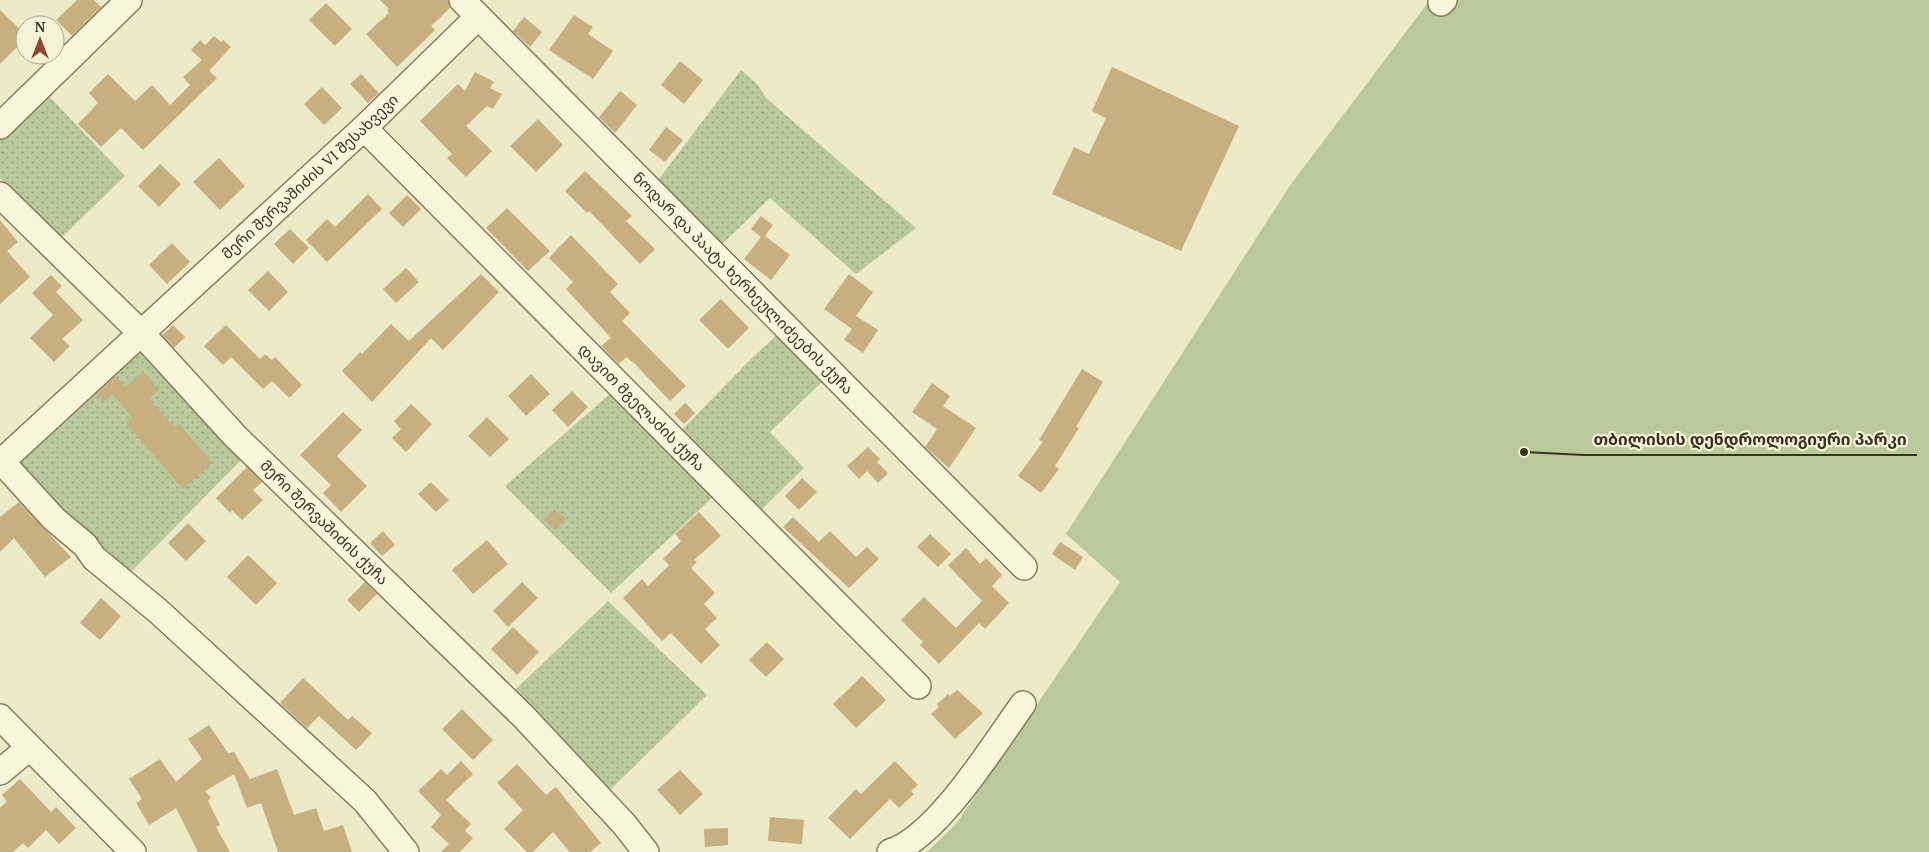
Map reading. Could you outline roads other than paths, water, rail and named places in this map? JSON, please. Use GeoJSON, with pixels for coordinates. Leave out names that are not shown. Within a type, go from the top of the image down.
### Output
{"type":"FeatureCollection","features":[{"type":"Feature","properties":{"kind":"street"},"geometry":{"type":"LineString","coordinates":[[0,126],[129,0]]}},
{"type":"Feature","properties":{"kind":"street","name":"მერი შერვაშიძის VI შესახვევი"},"geometry":{"type":"LineString","coordinates":[[1,462],[364,128],[470,8]]}},
{"type":"Feature","properties":{"kind":"street","name":"ნოდარ და პაატა ხერხეულიძეების ქუჩა"},"geometry":{"type":"LineString","coordinates":[[470,8],[1024,567]]}},
{"type":"Feature","properties":{"kind":"street","name":"დავით მგელაძის ქუჩა"},"geometry":{"type":"LineString","coordinates":[[364,128],[918,686]]}},
{"type":"Feature","properties":{"kind":"street","name":"მერი შერვაშიძის ქუჩა"},"geometry":{"type":"LineString","coordinates":[[0,196],[142,334],[235,436],[524,717],[624,824],[646,852]]}},
{"type":"Feature","properties":{"kind":"street"},"geometry":{"type":"LineString","coordinates":[[1,462],[54,519],[85,545],[94,558],[158,611],[365,801],[406,852]]}},
{"type":"Feature","properties":{"kind":"street"},"geometry":{"type":"LineString","coordinates":[[890,852],[899,850],[931,825],[948,808],[1023,704]]}},
{"type":"Feature","properties":{"kind":"street"},"geometry":{"type":"LineString","coordinates":[[0,717],[133,852]]}},
{"type":"Feature","properties":{"kind":"street"},"geometry":{"type":"LineString","coordinates":[[0,772],[29,748]]}},
{"type":"Feature","properties":{"kind":"place","name":"თბილისის დენდროლოგიური პარკი"},"geometry":{"type":"Point","coordinates":[1524,452]}}]}
